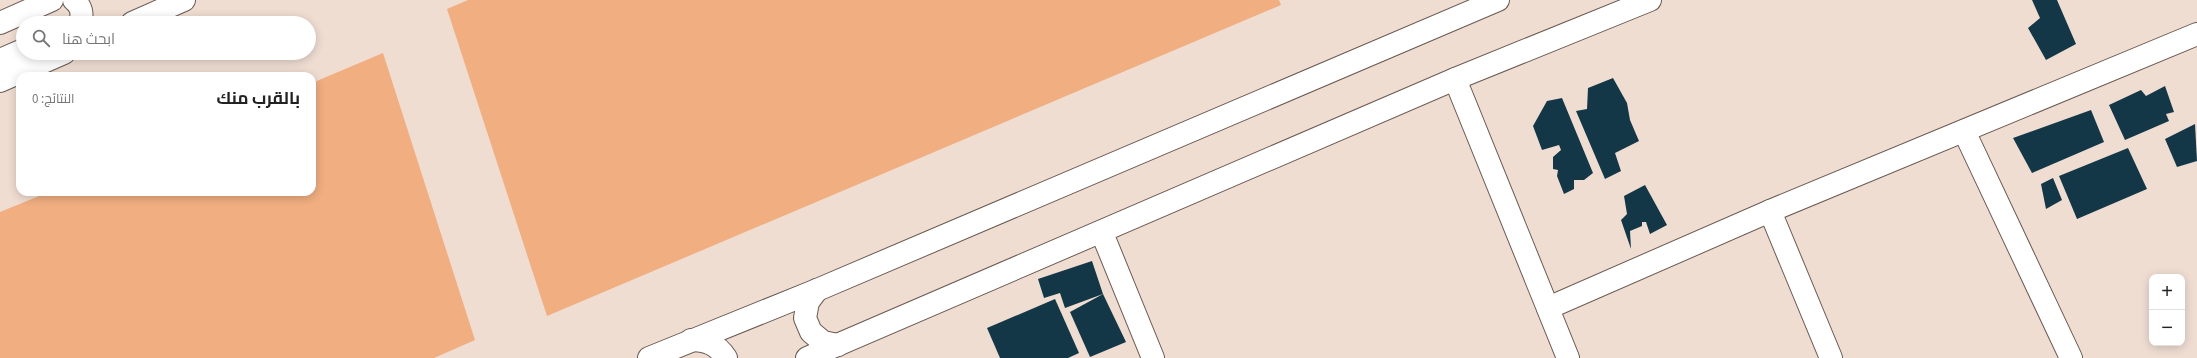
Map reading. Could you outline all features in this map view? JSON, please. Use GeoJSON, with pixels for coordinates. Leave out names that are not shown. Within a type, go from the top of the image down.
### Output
{"type":"FeatureCollection","features":[{"type":"Feature","properties":{"kind":"street"},"geometry":{"type":"LineString","coordinates":[[0,23],[52,0]]}},
{"type":"Feature","properties":{"kind":"street"},"geometry":{"type":"LineString","coordinates":[[74,0],[81,9],[81,16]]}},
{"type":"Feature","properties":{"kind":"street"},"geometry":{"type":"LineString","coordinates":[[148,16],[184,0]]}},
{"type":"Feature","properties":{"kind":"street"},"geometry":{"type":"LineString","coordinates":[[649,358],[817,290],[1498,0]]}},
{"type":"Feature","properties":{"kind":"street"},"geometry":{"type":"LineString","coordinates":[[807,358],[1102,233],[1455,79],[1650,0]]}},
{"type":"Feature","properties":{"kind":"street"},"geometry":{"type":"LineString","coordinates":[[1548,308],[1770,211],[2197,34]]}},
{"type":"Feature","properties":{"kind":"street"},"geometry":{"type":"LineString","coordinates":[[0,60],[16,53]]}},
{"type":"Feature","properties":{"kind":"street"},"geometry":{"type":"LineString","coordinates":[[21,72],[48,60]]}},
{"type":"Feature","properties":{"kind":"street"},"geometry":{"type":"LineString","coordinates":[[0,81],[16,74]]}},
{"type":"Feature","properties":{"kind":"street"},"geometry":{"type":"LineString","coordinates":[[1455,79],[1568,358]]}},
{"type":"Feature","properties":{"kind":"street"},"geometry":{"type":"LineString","coordinates":[[1964,131],[2071,358]]}},
{"type":"Feature","properties":{"kind":"street"},"geometry":{"type":"LineString","coordinates":[[1770,211],[1831,358]]}},
{"type":"Feature","properties":{"kind":"street"},"geometry":{"type":"LineString","coordinates":[[1102,233],[1153,358]]}},
{"type":"Feature","properties":{"kind":"street"},"geometry":{"type":"LineString","coordinates":[[817,290],[808,302],[805,318],[810,332],[823,342],[838,345]]}},
{"type":"Feature","properties":{"kind":"street"},"geometry":{"type":"LineString","coordinates":[[691,340],[704,340],[717,346],[726,358]]}},
{"type":"Feature","properties":{"kind":"shaded area"},"geometry":{"type":"Polygon","coordinates":[[[468,0],[1279,0],[1281,5],[547,316],[447,9],[468,0]]]}},
{"type":"Feature","properties":{"kind":"shaded area"},"geometry":{"type":"Polygon","coordinates":[[[383,53],[475,340],[434,358],[0,358],[0,212],[39,196],[316,196],[316,81],[383,53]]]}},
{"type":"Feature","properties":{"kind":"building"},"geometry":{"type":"Polygon","coordinates":[[[2032,0],[2057,0],[2076,44],[2046,60],[2028,28],[2040,18],[2032,0]]]}},
{"type":"Feature","properties":{"kind":"building"},"geometry":{"type":"Polygon","coordinates":[[[1613,78],[1627,103],[1630,120],[1639,141],[1615,153],[1621,171],[1605,179],[1576,111],[1587,109],[1588,88],[1613,78]]]}},
{"type":"Feature","properties":{"kind":"building"},"geometry":{"type":"Polygon","coordinates":[[[2165,86],[2174,112],[2166,114],[2169,121],[2125,140],[2109,105],[2141,90],[2146,96],[2165,86]]]}},
{"type":"Feature","properties":{"kind":"building"},"geometry":{"type":"Polygon","coordinates":[[[1562,98],[1593,173],[1584,180],[1574,180],[1574,189],[1564,194],[1557,176],[1558,170],[1553,169],[1553,157],[1561,150],[1559,145],[1542,150],[1533,126],[1547,101],[1562,98]]]}},
{"type":"Feature","properties":{"kind":"building"},"geometry":{"type":"Polygon","coordinates":[[[2091,110],[2104,142],[2032,173],[2013,138],[2091,110]]]}},
{"type":"Feature","properties":{"kind":"building"},"geometry":{"type":"Polygon","coordinates":[[[2195,124],[2197,161],[2177,167],[2165,139],[2195,124]]]}},
{"type":"Feature","properties":{"kind":"building"},"geometry":{"type":"Polygon","coordinates":[[[2128,148],[2147,189],[2077,219],[2059,176],[2128,148]]]}},
{"type":"Feature","properties":{"kind":"building"},"geometry":{"type":"Polygon","coordinates":[[[2053,178],[2062,200],[2046,209],[2041,184],[2053,178]]]}},
{"type":"Feature","properties":{"kind":"building"},"geometry":{"type":"Polygon","coordinates":[[[1645,185],[1667,225],[1650,234],[1646,222],[1642,222],[1642,226],[1630,231],[1631,249],[1621,220],[1627,214],[1624,196],[1645,185]]]}},
{"type":"Feature","properties":{"kind":"building"},"geometry":{"type":"Polygon","coordinates":[[[1092,261],[1103,294],[1065,308],[1060,293],[1044,298],[1038,279],[1092,261]]]}},
{"type":"Feature","properties":{"kind":"building"},"geometry":{"type":"Polygon","coordinates":[[[1103,294],[1126,342],[1090,357],[1070,312],[1103,294]]]}},
{"type":"Feature","properties":{"kind":"building"},"geometry":{"type":"Polygon","coordinates":[[[1055,299],[1079,353],[1068,358],[1000,358],[987,328],[1055,299]]]}}]}
